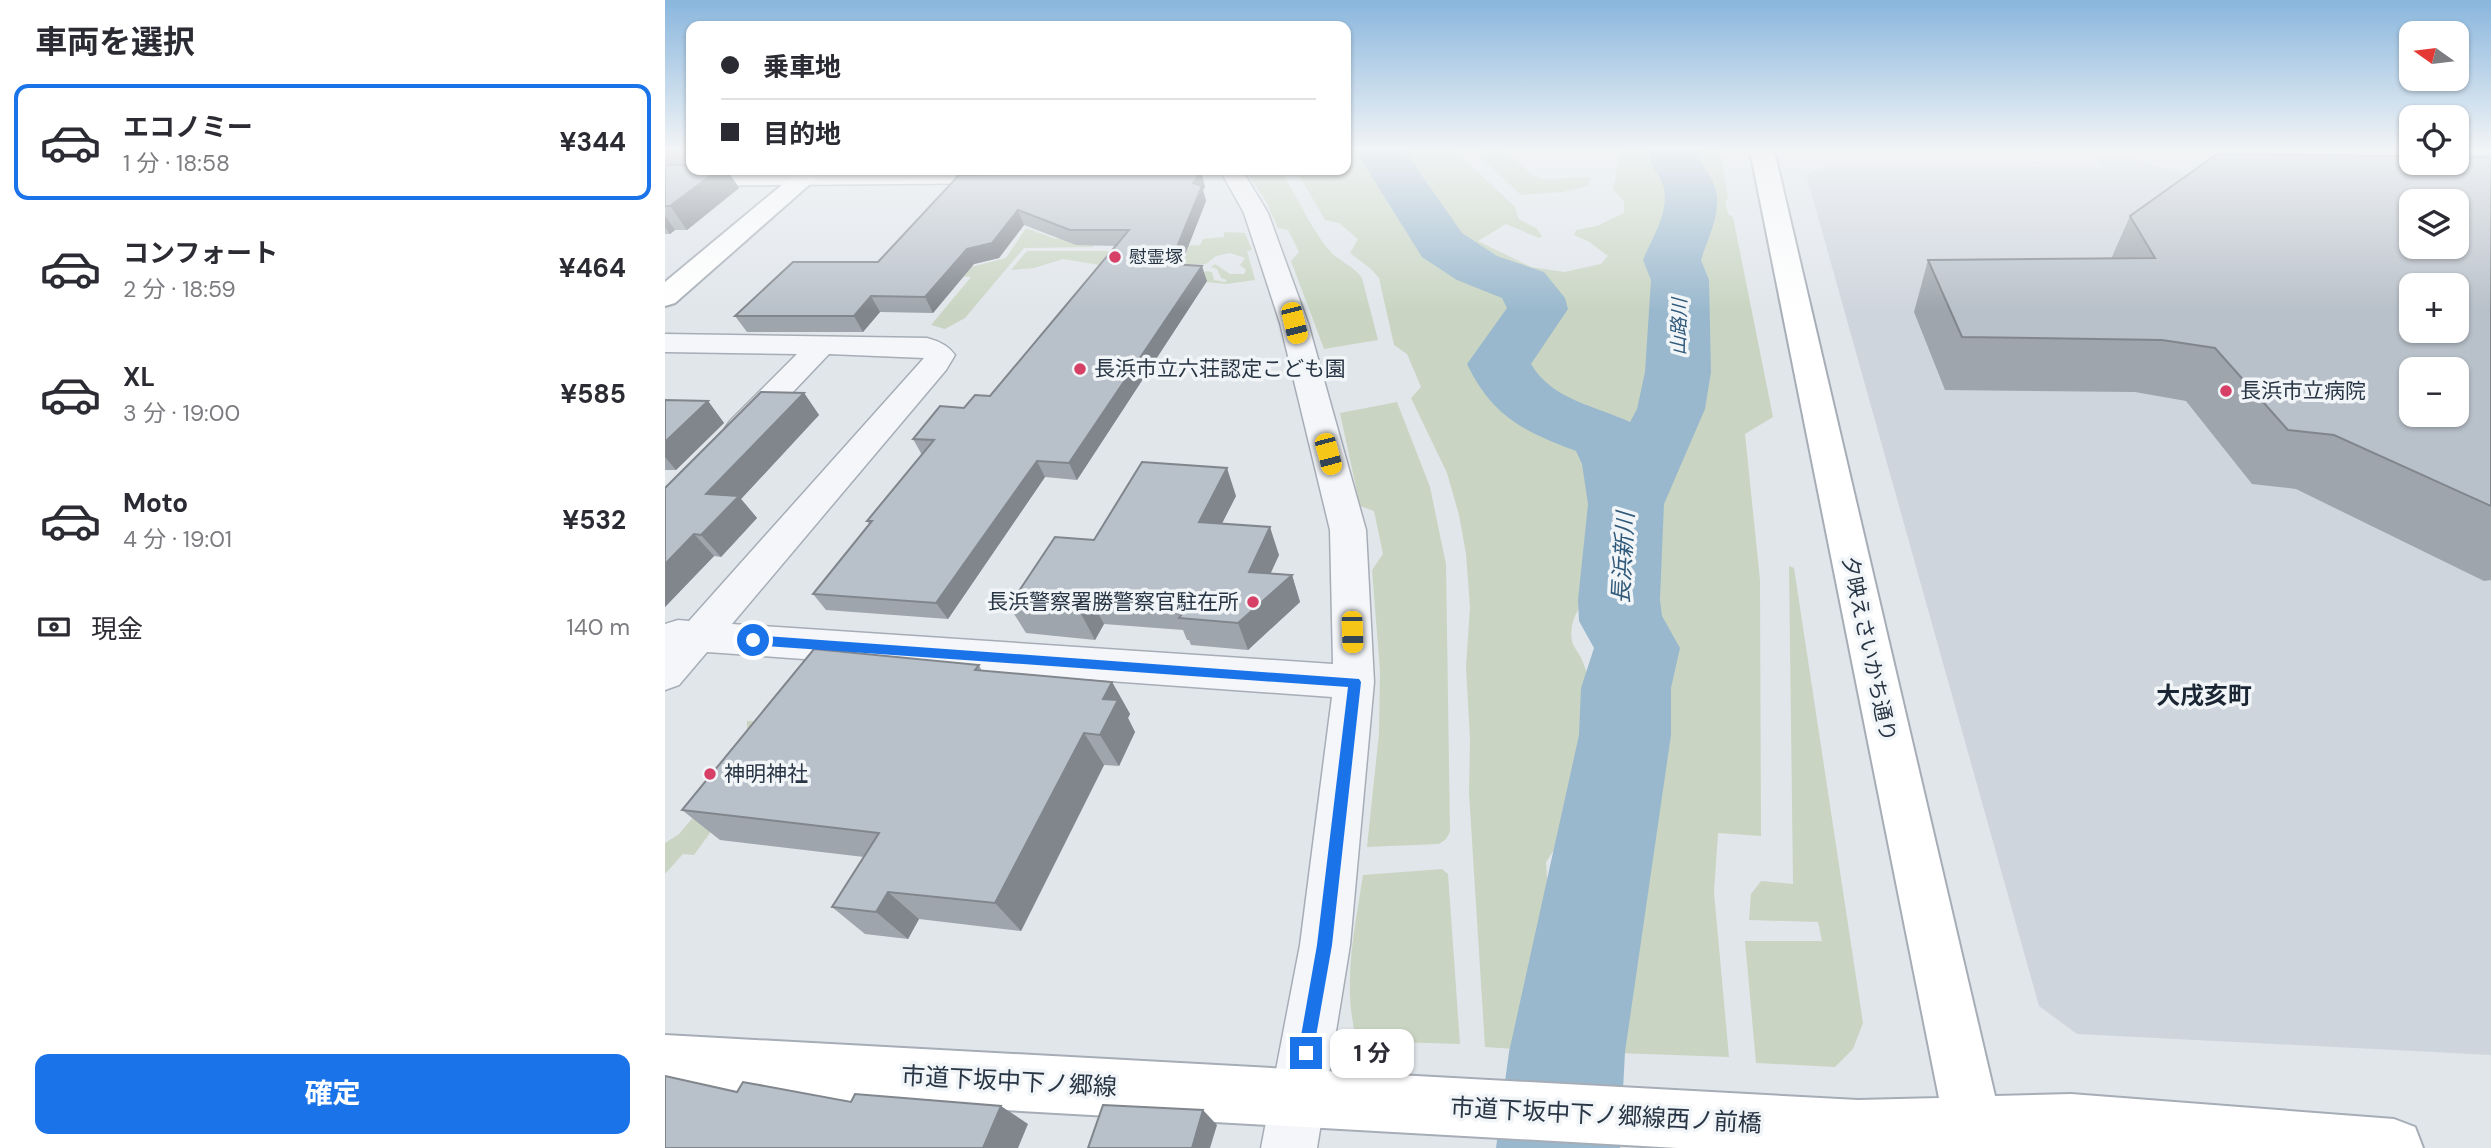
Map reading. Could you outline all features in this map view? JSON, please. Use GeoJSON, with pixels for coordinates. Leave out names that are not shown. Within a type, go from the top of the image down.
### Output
{"type":"FeatureCollection","features":[{"type":"Feature","properties":{"kind":"street"},"geometry":{"type":"LineString","coordinates":[[665,297],[774,204]]}},
{"type":"Feature","properties":{"kind":"street"},"geometry":{"type":"LineString","coordinates":[[1249,204],[1256,213],[1294,323],[1348,530],[1354,682],[1325,945],[1293,1122]]}},
{"type":"Feature","properties":{"kind":"street","name":"夕映えさいかち通り"},"geometry":{"type":"LineString","coordinates":[[1774,204],[1976,1137]]}},
{"type":"Feature","properties":{"kind":"street"},"geometry":{"type":"LineString","coordinates":[[665,343],[927,347],[940,355],[936,364],[867,445],[681,636],[665,674]]}},
{"type":"Feature","properties":{"kind":"street"},"geometry":{"type":"LineString","coordinates":[[721,449],[823,344]]}},
{"type":"Feature","properties":{"kind":"street"},"geometry":{"type":"LineString","coordinates":[[681,636],[1354,682]]}},
{"type":"Feature","properties":{"kind":"street","name":"市道下坂中下ノ郷線"},"geometry":{"type":"LineString","coordinates":[[665,1063],[1293,1122],[1353,1100]]}},
{"type":"Feature","properties":{"kind":"street","name":"市道下坂中下ノ郷線西ノ前橋"},"geometry":{"type":"LineString","coordinates":[[1353,1100],[1976,1137]]}},
{"type":"Feature","properties":{"kind":"street"},"geometry":{"type":"LineString","coordinates":[[1976,1137],[2071,1123],[2394,1148]]}},
{"type":"Feature","properties":{"kind":"shaded area"},"geometry":{"type":"Polygon","coordinates":[[[1814,204],[2399,204],[2399,259],[2469,259],[2469,204],[2491,204],[2491,1055],[2077,1034],[2039,1006],[1814,204]]]}},
{"type":"Feature","properties":{"kind":"green space"},"geometry":{"type":"Polygon","coordinates":[[[1267,204],[1300,204],[1333,254],[1362,278],[1378,340],[1324,349],[1291,261],[1299,252],[1288,230],[1278,228],[1267,204]]]}},
{"type":"Feature","properties":{"kind":"green space"},"geometry":{"type":"Polygon","coordinates":[[[1315,204],[1407,204],[1425,235],[1421,238],[1424,243],[1453,270],[1500,282],[1520,293],[1526,302],[1527,312],[1484,365],[1481,376],[1483,383],[1503,385],[1535,419],[1598,438],[1613,470],[1617,491],[1608,514],[1611,547],[1609,559],[1603,574],[1578,610],[1571,630],[1573,643],[1596,689],[1611,703],[1608,767],[1597,830],[1560,841],[1546,862],[1549,905],[1546,941],[1552,978],[1546,1051],[1485,1047],[1469,793],[1470,739],[1466,667],[1470,607],[1466,554],[1459,515],[1447,473],[1411,398],[1421,387],[1407,354],[1394,345],[1379,278],[1350,253],[1358,239],[1339,223],[1325,220],[1315,204]]]}},
{"type":"Feature","properties":{"kind":"green space"},"geometry":{"type":"Polygon","coordinates":[[[1424,204],[1511,204],[1519,219],[1537,229],[1542,236],[1539,238],[1506,224],[1478,241],[1531,267],[1564,272],[1601,264],[1608,256],[1588,241],[1574,235],[1576,230],[1597,226],[1624,213],[1624,204],[1684,204],[1684,215],[1667,258],[1673,277],[1666,390],[1657,427],[1645,435],[1647,444],[1635,480],[1626,479],[1623,458],[1616,443],[1605,433],[1546,411],[1532,401],[1519,383],[1511,363],[1516,351],[1540,328],[1548,307],[1546,300],[1527,281],[1491,266],[1450,242],[1424,204]]]}},
{"type":"Feature","properties":{"kind":"green space"},"geometry":{"type":"Polygon","coordinates":[[[1698,204],[1725,204],[1728,214],[1733,217],[1773,417],[1745,434],[1760,580],[1761,836],[1718,833],[1714,892],[1729,1057],[1589,1052],[1595,994],[1622,891],[1631,841],[1629,758],[1638,697],[1654,683],[1660,654],[1654,621],[1641,594],[1644,572],[1638,513],[1647,488],[1679,428],[1687,401],[1684,383],[1692,356],[1686,319],[1686,289],[1678,260],[1697,216],[1698,204]]]}},
{"type":"Feature","properties":{"kind":"green space"},"geometry":{"type":"Polygon","coordinates":[[[1026,228],[1056,239],[1105,228],[1093,247],[1024,248],[965,318],[945,329],[931,325],[971,277],[954,276],[959,270],[1006,258],[1026,228]]]}},
{"type":"Feature","properties":{"kind":"green space"},"geometry":{"type":"Polygon","coordinates":[[[1224,232],[1245,233],[1252,250],[1247,251],[1255,280],[1226,284],[1163,278],[1200,275],[1206,271],[1212,272],[1214,280],[1225,282],[1227,280],[1221,278],[1217,269],[1211,267],[1215,264],[1230,274],[1244,274],[1246,270],[1240,265],[1245,258],[1230,253],[1216,256],[1206,264],[1177,265],[1150,247],[1200,245],[1203,239],[1224,237],[1224,232]]]}},
{"type":"Feature","properties":{"kind":"green space"},"geometry":{"type":"Polygon","coordinates":[[[1027,251],[1135,251],[1112,267],[1063,259],[1034,268],[1011,270],[1027,251]]]}},
{"type":"Feature","properties":{"kind":"green space"},"geometry":{"type":"Polygon","coordinates":[[[1397,402],[1430,487],[1446,564],[1450,832],[1439,844],[1367,847],[1379,733],[1380,671],[1372,570],[1383,554],[1374,511],[1360,506],[1340,413],[1397,402]]]}},
{"type":"Feature","properties":{"kind":"green space"},"geometry":{"type":"Polygon","coordinates":[[[1789,566],[1794,568],[1863,1023],[1853,1049],[1835,1067],[1756,1063],[1745,941],[1822,941],[1818,922],[1749,920],[1751,894],[1761,881],[1793,884],[1789,566]]]}},
{"type":"Feature","properties":{"kind":"green space"},"geometry":{"type":"Polygon","coordinates":[[[811,694],[694,855],[683,854],[665,874],[665,843],[679,834],[695,815],[747,740],[747,721],[780,722],[811,694]]]}},
{"type":"Feature","properties":{"kind":"green space"},"geometry":{"type":"Polygon","coordinates":[[[1442,869],[1448,874],[1460,1044],[1363,1041],[1356,1037],[1352,1017],[1350,976],[1363,875],[1442,869]]]}},
{"type":"Feature","properties":{"kind":"building"},"geometry":{"type":"Polygon","coordinates":[[[932,204],[1195,204],[1170,264],[1202,266],[1069,463],[1037,461],[936,603],[813,594],[872,521],[867,521],[934,440],[913,439],[940,406],[964,408],[975,395],[990,396],[1129,230],[1070,230],[1018,210],[992,243],[967,249],[925,297],[871,296],[854,316],[735,316],[793,262],[878,262],[932,204]]]}},
{"type":"Feature","properties":{"kind":"building"},"geometry":{"type":"Polygon","coordinates":[[[2147,204],[2399,204],[2399,259],[2469,259],[2469,204],[2491,204],[2491,506],[2334,435],[2288,430],[2215,348],[2162,340],[1962,337],[1928,260],[2155,258],[2130,216],[2147,204]]]}},
{"type":"Feature","properties":{"kind":"building"},"geometry":{"type":"Polygon","coordinates":[[[761,392],[804,393],[706,494],[739,496],[701,535],[694,534],[665,564],[665,488],[761,392]]]}},
{"type":"Feature","properties":{"kind":"building"},"geometry":{"type":"Polygon","coordinates":[[[665,400],[708,401],[665,442],[665,400]]]}},
{"type":"Feature","properties":{"kind":"building"},"geometry":{"type":"Polygon","coordinates":[[[1142,462],[1227,468],[1199,522],[1270,527],[1249,572],[1292,575],[1238,623],[1179,618],[1182,614],[1175,613],[1180,604],[1089,596],[1080,612],[1009,606],[1055,537],[1094,540],[1142,462]]]}},
{"type":"Feature","properties":{"kind":"building"},"geometry":{"type":"Polygon","coordinates":[[[814,649],[979,665],[975,670],[1112,682],[1103,699],[1118,700],[1100,735],[1084,733],[995,903],[888,892],[876,912],[832,907],[879,833],[682,810],[814,649]]]}},
{"type":"Feature","properties":{"kind":"building"},"geometry":{"type":"Polygon","coordinates":[[[665,1076],[737,1092],[743,1082],[851,1102],[855,1094],[1001,1106],[983,1148],[665,1148],[665,1076]]]}},
{"type":"Feature","properties":{"kind":"building"},"geometry":{"type":"Polygon","coordinates":[[[1103,1105],[1203,1110],[1192,1148],[1088,1148],[1103,1105]]]}},
{"type":"Feature","properties":{"kind":"waterway","name":"長浜新川"},"geometry":{"type":"LineString","coordinates":[[1415,204],[1442,245],[1477,268],[1523,285],[1535,298],[1538,309],[1499,364],[1517,392],[1543,412],[1605,437],[1618,464],[1626,504]]}},
{"type":"Feature","properties":{"kind":"waterway","name":"山路川"},"geometry":{"type":"LineString","coordinates":[[1626,504],[1671,409],[1678,372],[1680,280],[1672,260],[1691,204]]}},
{"type":"Feature","properties":{"kind":"waterway","name":"長浜新川"},"geometry":{"type":"LineString","coordinates":[[1558,1148],[1567,1052],[1625,735],[1626,688],[1637,648],[1621,621],[1619,600],[1626,504]]}},
{"type":"Feature","properties":{"kind":"place","name":"慰霊塚"},"geometry":{"type":"Point","coordinates":[1115,257]}},
{"type":"Feature","properties":{"kind":"place","name":"長浜市立六荘認定こども園"},"geometry":{"type":"Point","coordinates":[1080,369]}},
{"type":"Feature","properties":{"kind":"place","name":"長浜市立病院"},"geometry":{"type":"Point","coordinates":[2226,391]}},
{"type":"Feature","properties":{"kind":"place","name":"長浜警察署勝警察官駐在所"},"geometry":{"type":"Point","coordinates":[1253,602]}},
{"type":"Feature","properties":{"kind":"place","name":"神明神社"},"geometry":{"type":"Point","coordinates":[710,774]}},
{"type":"Feature","properties":{"kind":"district","name":"大戌亥町"},"geometry":{"type":"Point","coordinates":[2204,695]}},
{"type":"Feature","properties":{"kind":"route"},"geometry":{"type":"LineString","coordinates":[[753,640],[1354,682],[1325,945],[1306,1053]]}}]}
